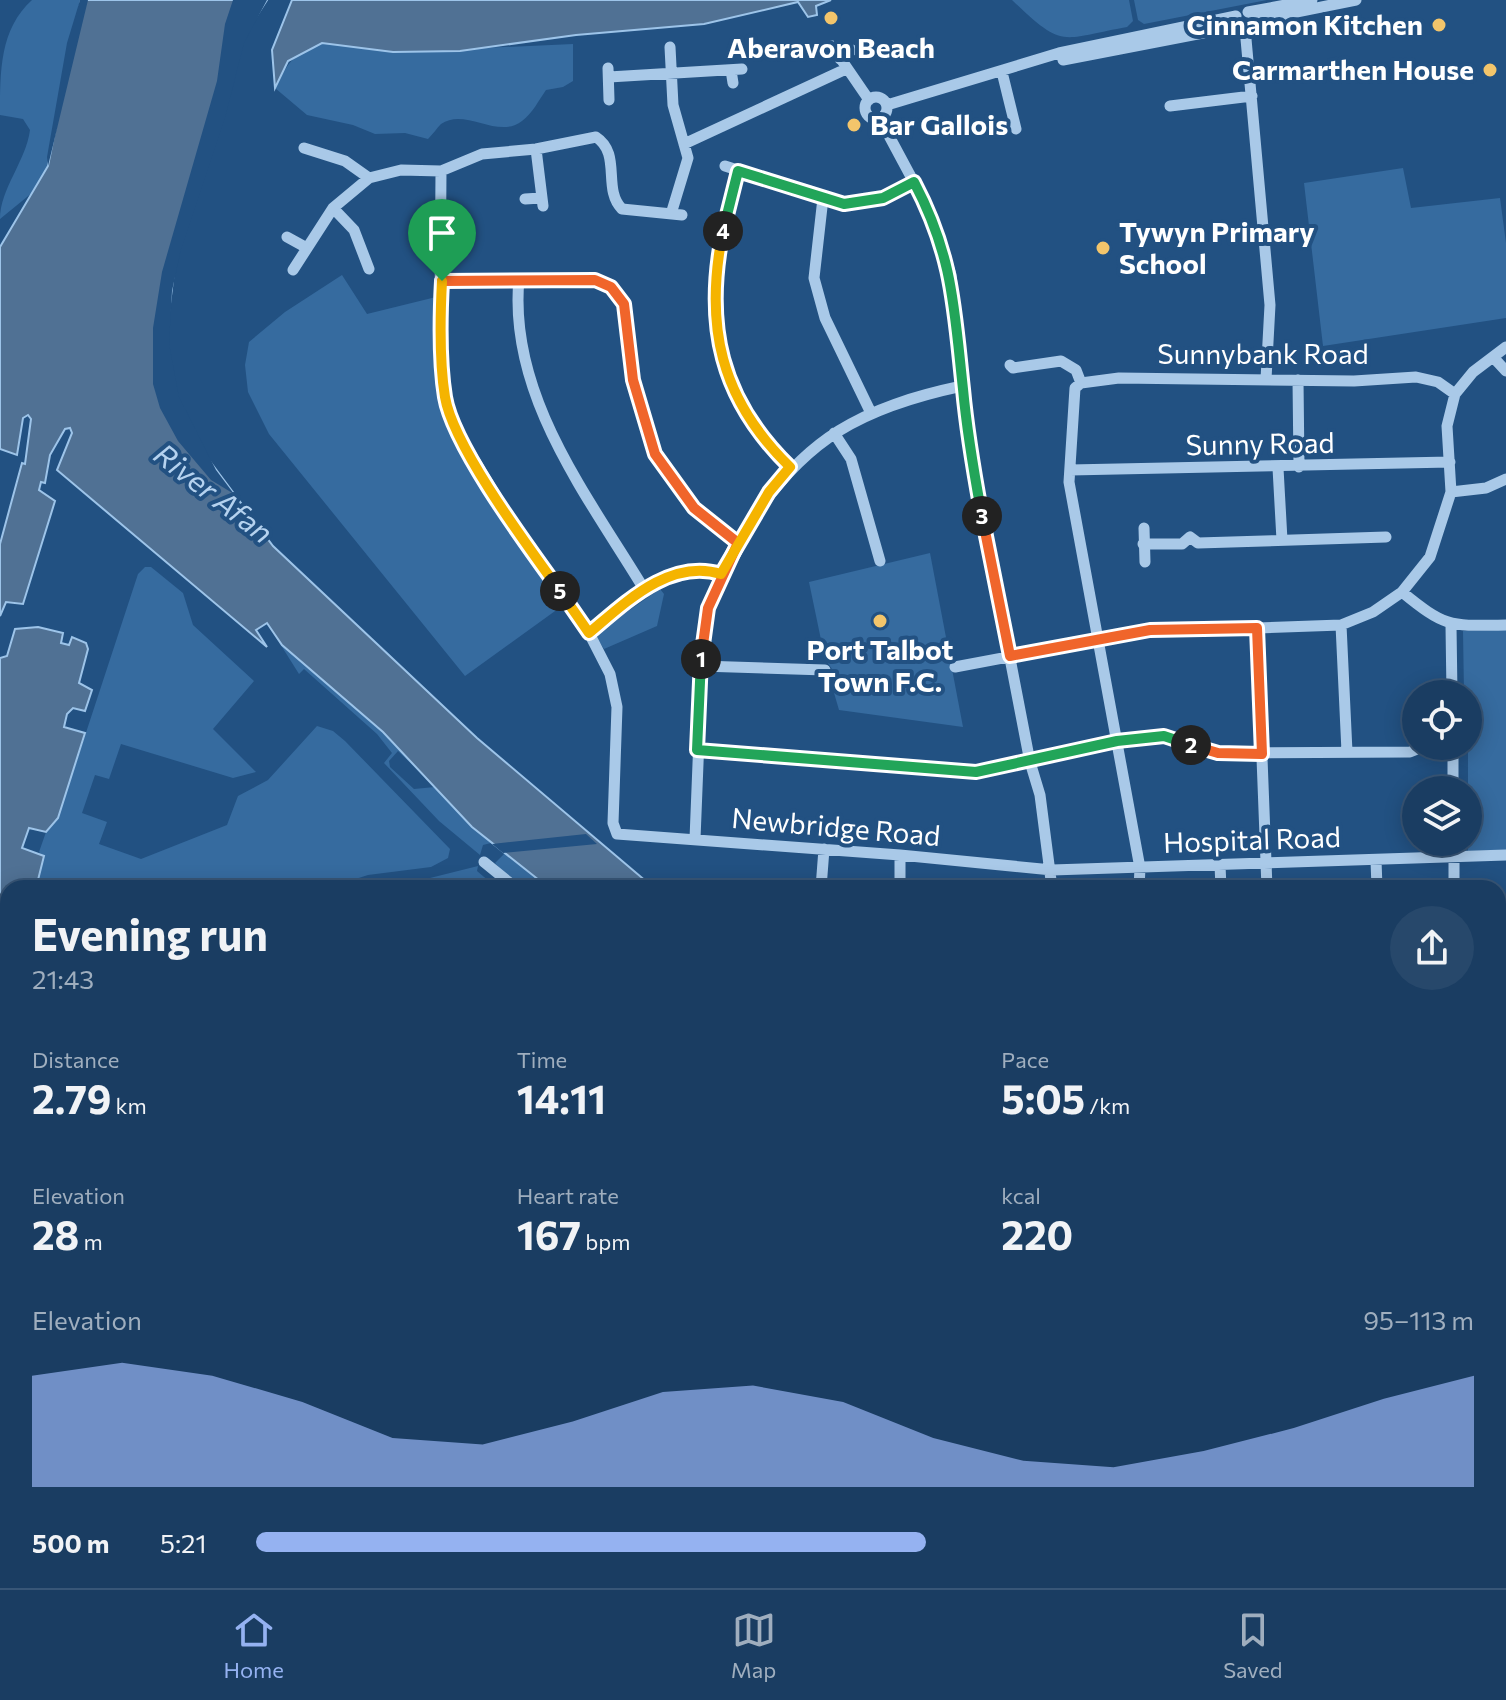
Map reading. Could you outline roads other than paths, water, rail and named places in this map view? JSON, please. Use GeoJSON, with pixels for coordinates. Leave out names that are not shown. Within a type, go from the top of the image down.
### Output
{"type":"FeatureCollection","features":[{"type":"Feature","properties":{"kind":"street"},"geometry":{"type":"LineString","coordinates":[[1244,21],[1312,0]]}},
{"type":"Feature","properties":{"kind":"street"},"geometry":{"type":"LineString","coordinates":[[880,119],[887,105],[1023,66],[1356,0]]}},
{"type":"Feature","properties":{"kind":"street"},"geometry":{"type":"LineString","coordinates":[[1244,21],[1270,305],[1266,379]]}},
{"type":"Feature","properties":{"kind":"street"},"geometry":{"type":"LineString","coordinates":[[832,46],[869,100]]}},
{"type":"Feature","properties":{"kind":"street"},"geometry":{"type":"LineString","coordinates":[[293,270],[333,208],[369,178],[401,170],[441,171],[482,154],[536,149],[596,137],[609,150],[614,201],[622,209],[676,215],[688,158],[673,105],[670,47]]}},
{"type":"Feature","properties":{"kind":"street"},"geometry":{"type":"LineString","coordinates":[[684,144],[843,64],[852,50]]}},
{"type":"Feature","properties":{"kind":"street"},"geometry":{"type":"LineString","coordinates":[[609,100],[608,73],[736,70],[733,83]]}},
{"type":"Feature","properties":{"kind":"street"},"geometry":{"type":"LineString","coordinates":[[1002,72],[1016,129]]}},
{"type":"Feature","properties":{"kind":"street"},"geometry":{"type":"LineString","coordinates":[[1170,106],[1252,96]]}},
{"type":"Feature","properties":{"kind":"street"},"geometry":{"type":"LineString","coordinates":[[869,100],[881,99],[887,105]]}},
{"type":"Feature","properties":{"kind":"street"},"geometry":{"type":"LineString","coordinates":[[869,100],[866,106],[869,117],[880,119]]}},
{"type":"Feature","properties":{"kind":"street"},"geometry":{"type":"LineString","coordinates":[[880,119],[932,216],[951,275],[970,451],[1030,762],[1040,795],[1052,880]]}},
{"type":"Feature","properties":{"kind":"street"},"geometry":{"type":"LineString","coordinates":[[525,199],[542,202],[536,149]]}},
{"type":"Feature","properties":{"kind":"street"},"geometry":{"type":"LineString","coordinates":[[307,154],[345,161],[369,178]]}},
{"type":"Feature","properties":{"kind":"street"},"geometry":{"type":"LineString","coordinates":[[725,166],[823,198],[859,204],[883,198],[914,182]]}},
{"type":"Feature","properties":{"kind":"street"},"geometry":{"type":"LineString","coordinates":[[441,171],[440,317],[445,398],[455,428],[519,534],[589,633],[644,589],[670,577],[707,570],[721,574]]}},
{"type":"Feature","properties":{"kind":"street"},"geometry":{"type":"LineString","coordinates":[[738,171],[719,253],[714,306],[719,350],[733,392],[767,445],[790,467]]}},
{"type":"Feature","properties":{"kind":"street"},"geometry":{"type":"LineString","coordinates":[[823,198],[814,278],[825,318],[871,413]]}},
{"type":"Feature","properties":{"kind":"street"},"geometry":{"type":"LineString","coordinates":[[333,208],[354,230],[370,260]]}},
{"type":"Feature","properties":{"kind":"street"},"geometry":{"type":"LineString","coordinates":[[287,237],[307,248]]}},
{"type":"Feature","properties":{"kind":"street"},"geometry":{"type":"LineString","coordinates":[[519,279],[519,326],[542,417],[644,589]]}},
{"type":"Feature","properties":{"kind":"street"},"geometry":{"type":"LineString","coordinates":[[442,281],[595,280],[611,287],[624,304],[633,380],[655,454],[694,508],[738,543]]}},
{"type":"Feature","properties":{"kind":"street"},"geometry":{"type":"LineString","coordinates":[[955,667],[1150,630],[1341,625],[1373,612],[1402,592],[1430,557],[1451,492],[1447,426],[1455,394],[1473,372],[1506,347]]}},
{"type":"Feature","properties":{"kind":"street"},"geometry":{"type":"LineString","coordinates":[[1493,357],[1506,371]]}},
{"type":"Feature","properties":{"kind":"street"},"geometry":{"type":"LineString","coordinates":[[1010,365],[1013,368],[1061,361],[1076,370],[1081,383],[1072,394],[1069,482],[1140,868],[1139,880]]}},
{"type":"Feature","properties":{"kind":"street","name":"Sunnybank Road"},"geometry":{"type":"LineString","coordinates":[[1081,383],[1119,378],[1298,380],[1416,377],[1438,382],[1455,394]]}},
{"type":"Feature","properties":{"kind":"street"},"geometry":{"type":"LineString","coordinates":[[1298,380],[1299,467]]}},
{"type":"Feature","properties":{"kind":"street"},"geometry":{"type":"LineString","coordinates":[[695,839],[701,666],[708,608],[721,574],[738,543],[769,492],[790,467],[834,433],[871,413],[913,396],[962,386]]}},
{"type":"Feature","properties":{"kind":"street"},"geometry":{"type":"LineString","coordinates":[[834,433],[851,459],[880,561]]}},
{"type":"Feature","properties":{"kind":"street","name":"Sunny Road"},"geometry":{"type":"LineString","coordinates":[[1070,470],[1450,462]]}},
{"type":"Feature","properties":{"kind":"street"},"geometry":{"type":"LineString","coordinates":[[1278,468],[1282,540]]}},
{"type":"Feature","properties":{"kind":"street"},"geometry":{"type":"LineString","coordinates":[[1451,492],[1486,488],[1506,479]]}},
{"type":"Feature","properties":{"kind":"street"},"geometry":{"type":"LineString","coordinates":[[1144,528],[1145,562]]}},
{"type":"Feature","properties":{"kind":"street"},"geometry":{"type":"LineString","coordinates":[[1143,544],[1182,544],[1190,537],[1198,543],[1282,540],[1372,545],[1386,537]]}},
{"type":"Feature","properties":{"kind":"street"},"geometry":{"type":"LineString","coordinates":[[1402,592],[1433,618],[1451,626],[1506,625]]}},
{"type":"Feature","properties":{"kind":"street"},"geometry":{"type":"LineString","coordinates":[[1341,625],[1347,752]]}},
{"type":"Feature","properties":{"kind":"street"},"geometry":{"type":"LineString","coordinates":[[1451,626],[1452,680]]}},
{"type":"Feature","properties":{"kind":"street"},"geometry":{"type":"LineString","coordinates":[[1257,628],[1267,880]]}},
{"type":"Feature","properties":{"kind":"street","name":"Newbridge Road"},"geometry":{"type":"LineString","coordinates":[[589,633],[610,674],[617,707],[613,823],[617,834],[900,855],[1052,870]]}},
{"type":"Feature","properties":{"kind":"street"},"geometry":{"type":"LineString","coordinates":[[701,666],[825,670]]}},
{"type":"Feature","properties":{"kind":"street"},"geometry":{"type":"LineString","coordinates":[[697,750],[976,772],[1117,741],[1173,737],[1218,753],[1402,752]]}},
{"type":"Feature","properties":{"kind":"street"},"geometry":{"type":"LineString","coordinates":[[822,880],[824,849]]}},
{"type":"Feature","properties":{"kind":"street"},"geometry":{"type":"LineString","coordinates":[[900,855],[900,880]]}},
{"type":"Feature","properties":{"kind":"street","name":"Hospital Road"},"geometry":{"type":"LineString","coordinates":[[1482,855],[1506,855]]}},
{"type":"Feature","properties":{"kind":"street"},"geometry":{"type":"LineString","coordinates":[[1454,856],[1454,880]]}},
{"type":"Feature","properties":{"kind":"street","name":"Hospital Road"},"geometry":{"type":"LineString","coordinates":[[1052,870],[1454,856]]}},
{"type":"Feature","properties":{"kind":"street"},"geometry":{"type":"LineString","coordinates":[[1376,860],[1377,880]]}},
{"type":"Feature","properties":{"kind":"street"},"geometry":{"type":"LineString","coordinates":[[484,862],[506,880]]}},
{"type":"Feature","properties":{"kind":"street"},"geometry":{"type":"LineString","coordinates":[[1220,865],[1221,880]]}},
{"type":"Feature","properties":{"kind":"water","name":"River Afan"},"geometry":{"type":"Polygon","coordinates":[[[81,0],[267,0],[240,42],[177,248],[165,344],[175,399],[203,452],[273,546],[477,738],[645,880],[539,880],[472,827],[383,732],[282,645],[267,623],[256,630],[267,647],[57,470],[72,433],[70,428],[65,429],[50,455],[45,483],[41,482],[39,490],[55,501],[23,604],[6,602],[0,616],[0,544],[22,463],[25,464],[31,419],[28,415],[23,418],[17,455],[0,449],[0,247],[48,166],[81,0]]]}},
{"type":"Feature","properties":{"kind":"water"},"geometry":{"type":"Polygon","coordinates":[[[292,0],[831,0],[816,6],[817,15],[808,17],[798,2],[704,24],[576,35],[460,51],[393,52],[322,43],[288,61],[275,88],[272,50],[292,0]]]}},
{"type":"Feature","properties":{"kind":"water"},"geometry":{"type":"Polygon","coordinates":[[[38,627],[63,633],[61,643],[69,645],[72,637],[86,643],[88,649],[79,683],[92,690],[85,711],[73,708],[67,714],[64,727],[85,733],[58,818],[46,832],[29,828],[22,848],[44,856],[38,880],[0,880],[0,658],[7,656],[15,629],[38,627]]]}},
{"type":"Feature","properties":{"kind":"place","name":"Aberavon Beach"},"geometry":{"type":"Point","coordinates":[831,18]}},
{"type":"Feature","properties":{"kind":"place","name":"Cinnamon Kitchen"},"geometry":{"type":"Point","coordinates":[1439,25]}},
{"type":"Feature","properties":{"kind":"place","name":"Carmarthen House"},"geometry":{"type":"Point","coordinates":[1490,70]}},
{"type":"Feature","properties":{"kind":"place","name":"Bar Gallois"},"geometry":{"type":"Point","coordinates":[854,125]}},
{"type":"Feature","properties":{"kind":"place","name":"Tywyn Primary School"},"geometry":{"type":"Point","coordinates":[1103,248]}},
{"type":"Feature","properties":{"kind":"place","name":"Port Talbot Town F.C."},"geometry":{"type":"Point","coordinates":[880,621]}}]}
